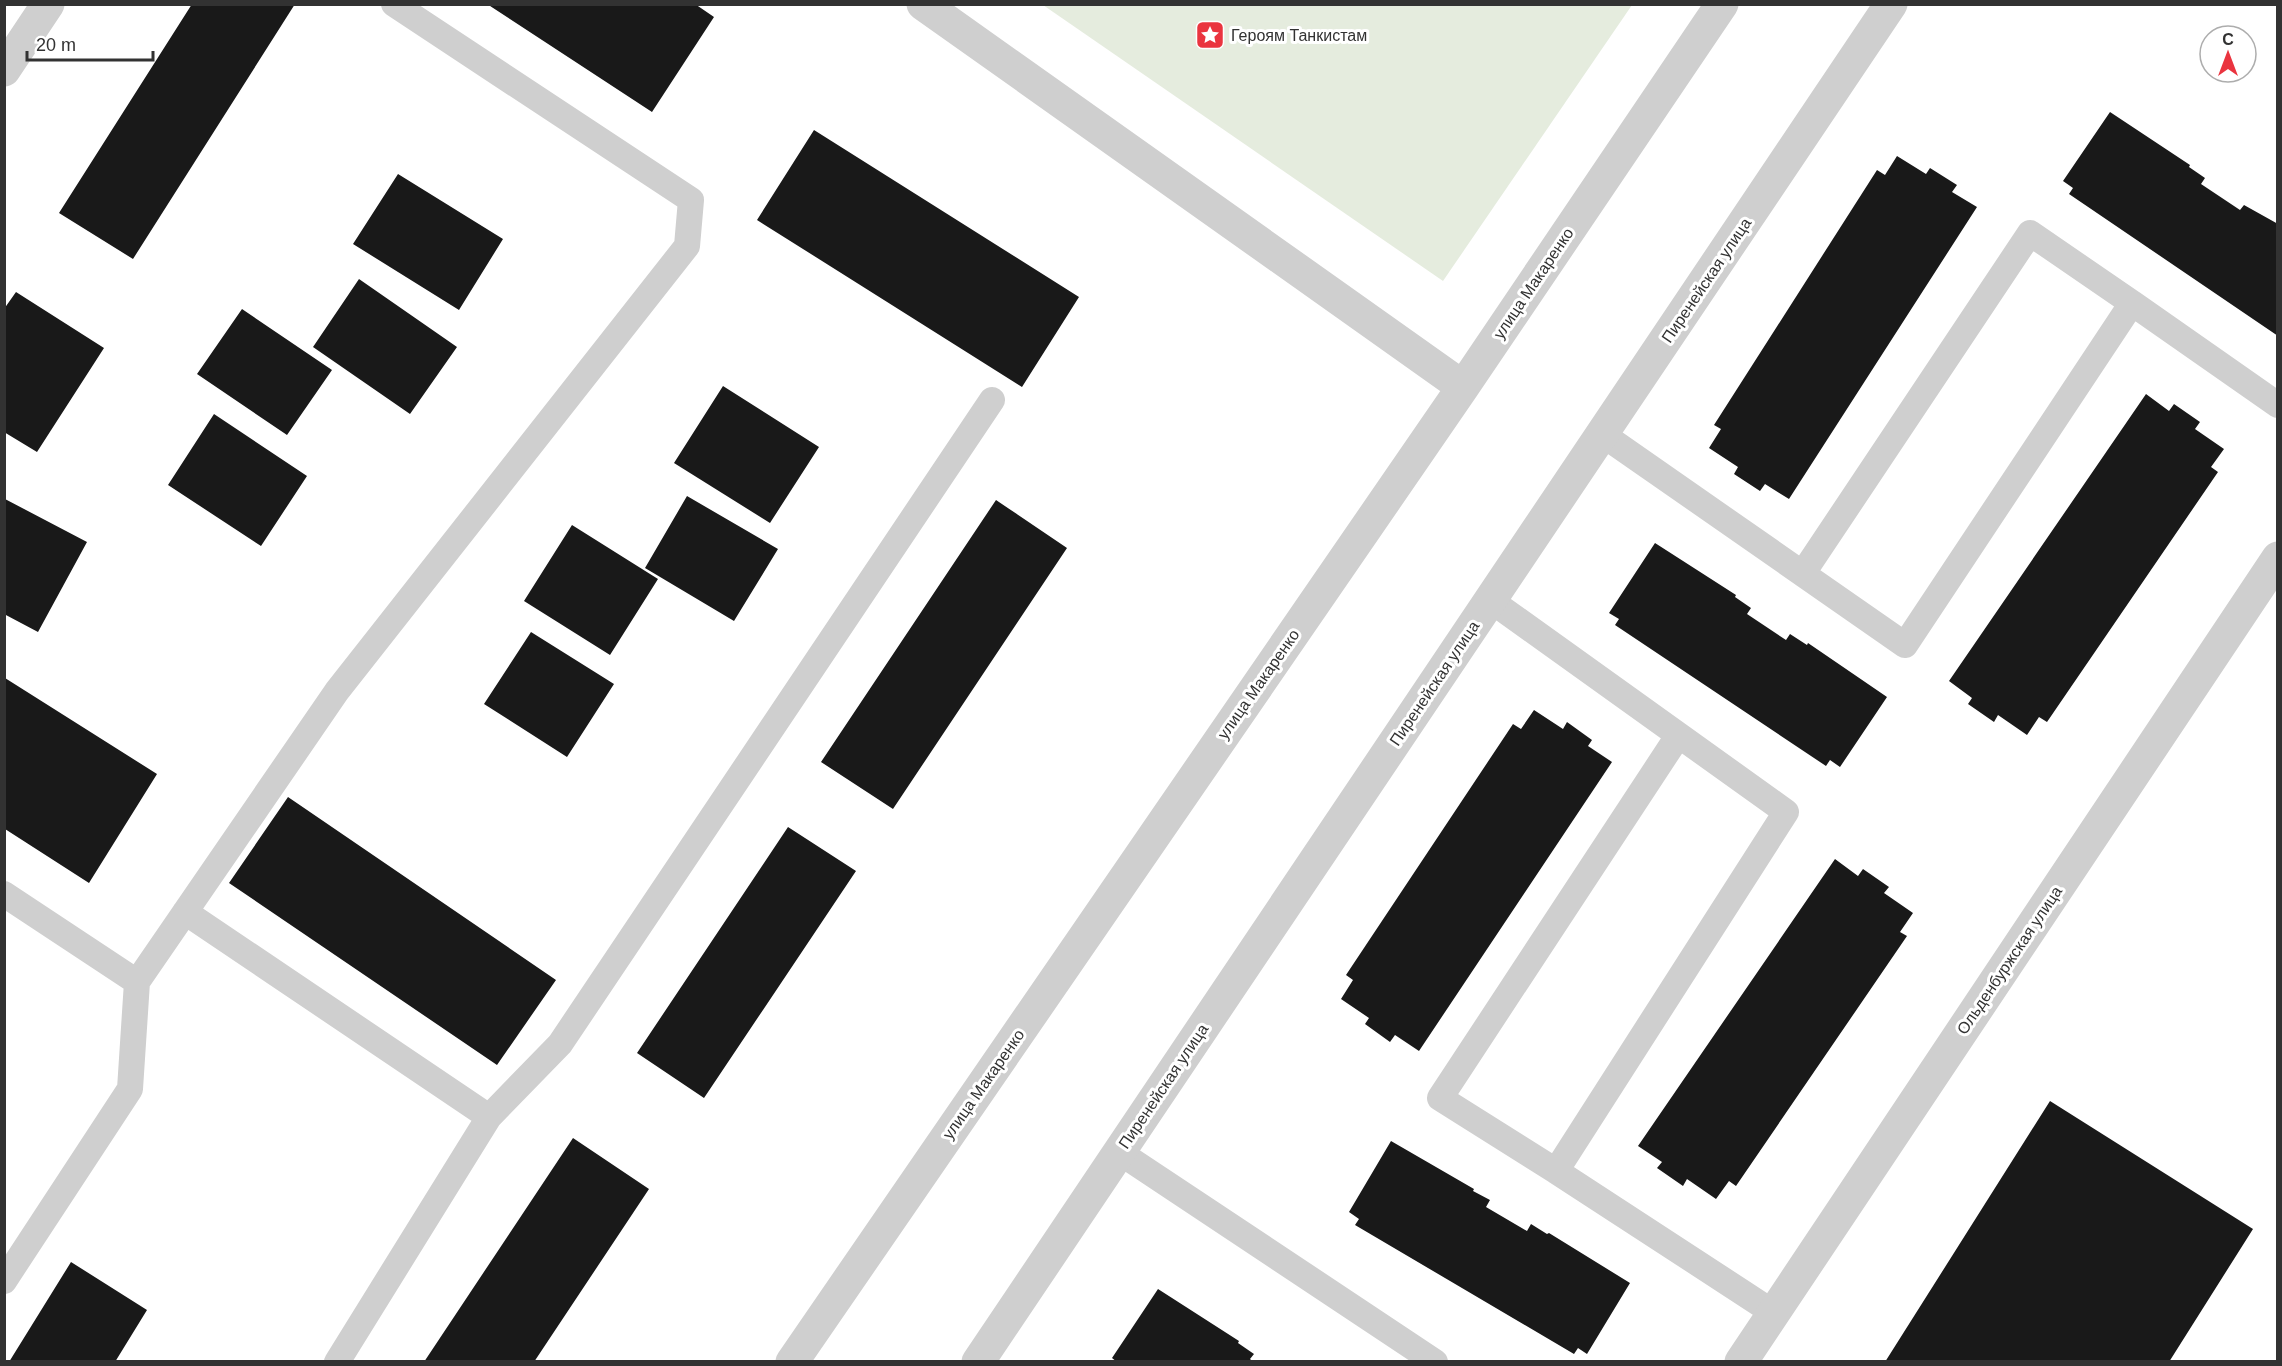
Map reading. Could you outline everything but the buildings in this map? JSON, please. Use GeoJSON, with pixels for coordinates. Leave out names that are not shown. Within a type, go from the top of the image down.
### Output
{"type":"FeatureCollection","features":[{"type":"Feature","properties":{"kind":"street"},"geometry":{"type":"LineString","coordinates":[[4,70],[48,4]]}},
{"type":"Feature","properties":{"kind":"street"},"geometry":{"type":"LineString","coordinates":[[923,4],[1462,387]]}},
{"type":"Feature","properties":{"kind":"street","name":"улица Макаренко"},"geometry":{"type":"LineString","coordinates":[[792,1362],[1462,387],[1722,4]]}},
{"type":"Feature","properties":{"kind":"street","name":"Пиренейская улица"},"geometry":{"type":"LineString","coordinates":[[986,1358],[1119,1152],[1891,4]]}},
{"type":"Feature","properties":{"kind":"street","name":"Ольденбуржская улица"},"geometry":{"type":"LineString","coordinates":[[1741,1362],[2277,558]]}},
{"type":"Feature","properties":{"kind":"lane"},"geometry":{"type":"LineString","coordinates":[[4,1281],[130,1089],[137,982],[337,691],[687,246],[691,200],[394,4]]}},
{"type":"Feature","properties":{"kind":"lane"},"geometry":{"type":"LineString","coordinates":[[1803,573],[2030,233],[2277,405]]}},
{"type":"Feature","properties":{"kind":"lane"},"geometry":{"type":"LineString","coordinates":[[1602,434],[1905,645],[2132,303]]}},
{"type":"Feature","properties":{"kind":"lane"},"geometry":{"type":"LineString","coordinates":[[337,1362],[489,1117],[561,1044],[992,400]]}},
{"type":"Feature","properties":{"kind":"lane"},"geometry":{"type":"LineString","coordinates":[[1490,600],[1786,812],[1556,1171]]}},
{"type":"Feature","properties":{"kind":"lane"},"geometry":{"type":"LineString","coordinates":[[1678,736],[1440,1098],[1774,1313]]}},
{"type":"Feature","properties":{"kind":"lane"},"geometry":{"type":"LineString","coordinates":[[4,894],[137,982]]}},
{"type":"Feature","properties":{"kind":"lane"},"geometry":{"type":"LineString","coordinates":[[185,912],[489,1117]]}},
{"type":"Feature","properties":{"kind":"lane"},"geometry":{"type":"LineString","coordinates":[[1119,1152],[1435,1362]]}},
{"type":"Feature","properties":{"kind":"shaded area"},"geometry":{"type":"Polygon","coordinates":[[[1043,5],[1632,5],[1443,281],[1043,5]]]}},
{"type":"Feature","properties":{"kind":"place","name":"Героям Танкистам"},"geometry":{"type":"Point","coordinates":[1210,35]}}]}
